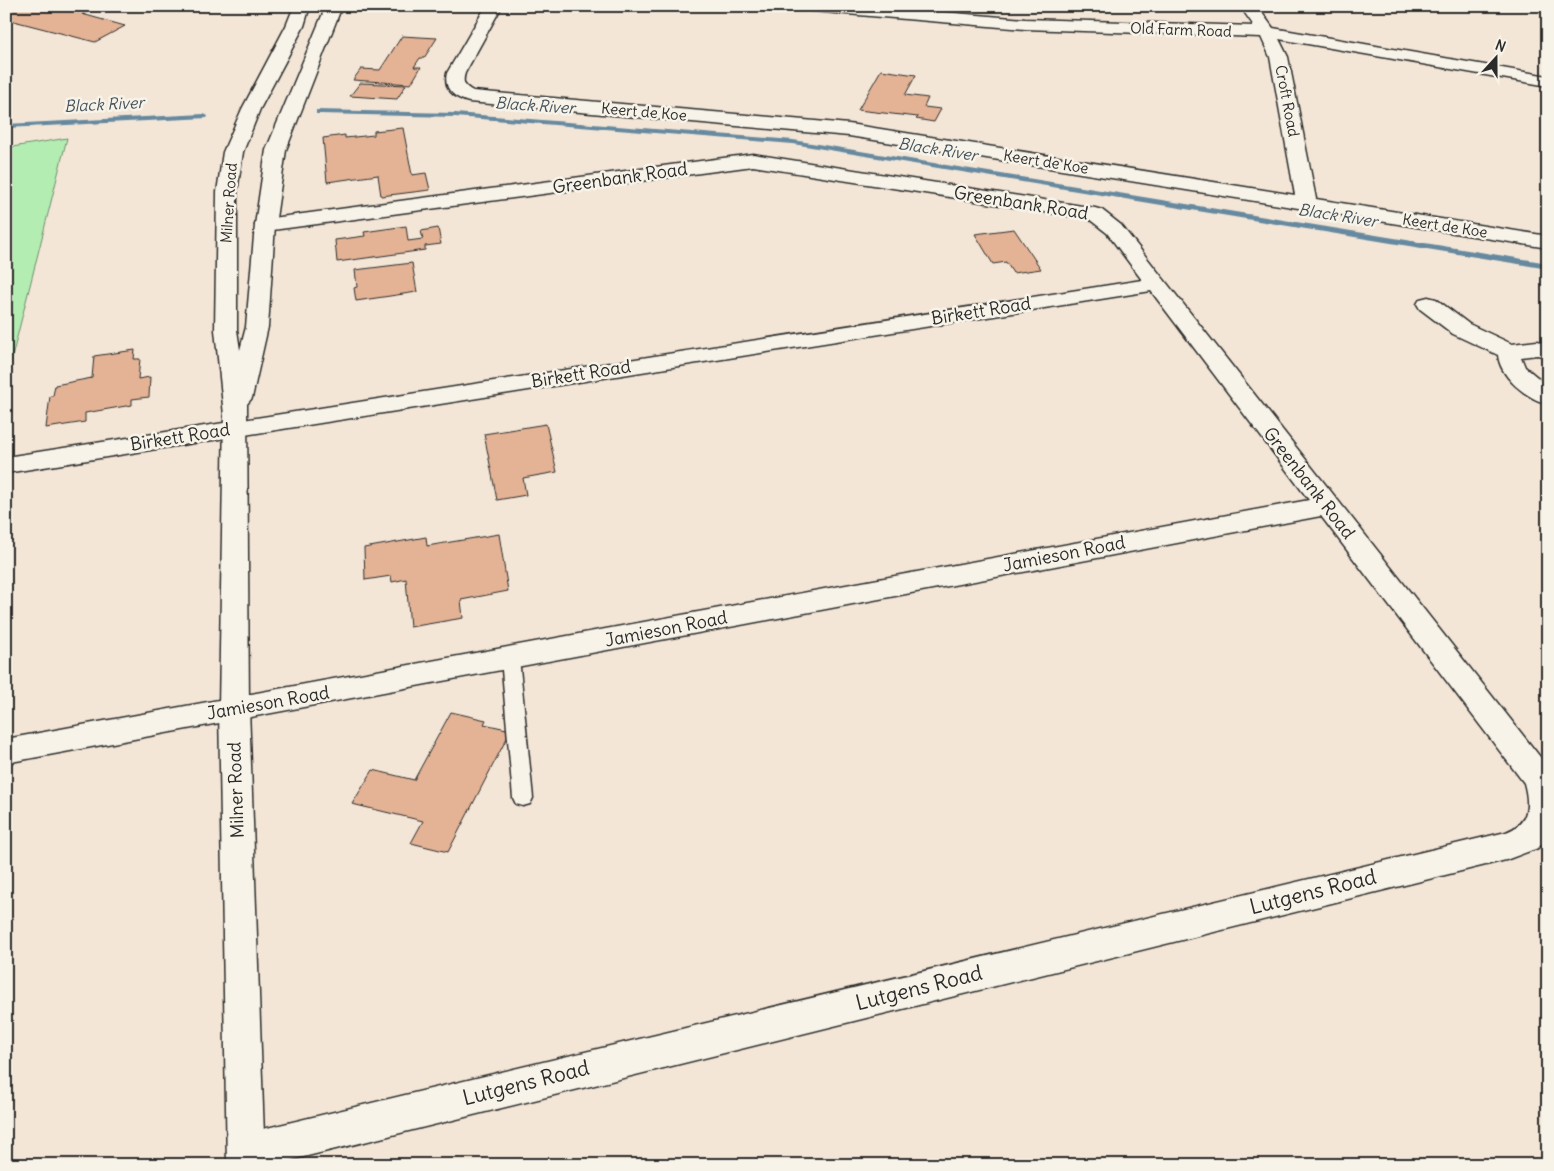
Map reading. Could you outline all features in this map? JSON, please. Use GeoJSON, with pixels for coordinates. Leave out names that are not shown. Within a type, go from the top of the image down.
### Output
{"type":"FeatureCollection","features":[{"type":"Feature","properties":{"kind":"street","name":"Milner Road"},"geometry":{"type":"LineString","coordinates":[[246,1158],[234,708],[236,421],[226,330],[227,192],[233,152],[251,109],[295,26],[302,6]]}},
{"type":"Feature","properties":{"kind":"street","name":"Milner Road"},"geometry":{"type":"LineString","coordinates":[[236,421],[257,327],[265,225],[276,150],[334,6]]}},
{"type":"Feature","properties":{"kind":"street","name":"Keert de Koe"},"geometry":{"type":"LineString","coordinates":[[494,6],[456,73],[454,81],[457,89],[470,96],[849,130],[1548,242]]}},
{"type":"Feature","properties":{"kind":"street","name":"Old Farm Road"},"geometry":{"type":"LineString","coordinates":[[811,6],[1025,24],[1266,32],[1548,81]]}},
{"type":"Feature","properties":{"kind":"street","name":"Croft Road"},"geometry":{"type":"LineString","coordinates":[[1248,6],[1266,32],[1279,56],[1307,204]]}},
{"type":"Feature","properties":{"kind":"street","name":"Greenbank Road"},"geometry":{"type":"LineString","coordinates":[[265,225],[760,161],[1095,214],[1114,229],[1326,506],[1538,778]]}},
{"type":"Feature","properties":{"kind":"street","name":"Birkett Road"},"geometry":{"type":"LineString","coordinates":[[6,465],[236,421],[1155,284]]}},
{"type":"Feature","properties":{"kind":"street"},"geometry":{"type":"LineString","coordinates":[[1428,304],[1461,329],[1509,351],[1537,348],[1548,350]]}},
{"type":"Feature","properties":{"kind":"street"},"geometry":{"type":"LineString","coordinates":[[1509,351],[1510,364],[1519,375],[1548,397]]}},
{"type":"Feature","properties":{"kind":"street","name":"Jamieson Road"},"geometry":{"type":"LineString","coordinates":[[6,751],[1326,506]]}},
{"type":"Feature","properties":{"kind":"street","name":"Lutgens Road"},"geometry":{"type":"LineString","coordinates":[[246,1158],[1506,846],[1531,835],[1542,819],[1545,798],[1538,778]]}},
{"type":"Feature","properties":{"kind":"lane"},"geometry":{"type":"LineString","coordinates":[[510,658],[523,798]]}},
{"type":"Feature","properties":{"kind":"green space"},"geometry":{"type":"Polygon","coordinates":[[[67,138],[6,381],[6,148],[67,138]]]}},
{"type":"Feature","properties":{"kind":"building"},"geometry":{"type":"Polygon","coordinates":[[[6,6],[68,6],[87,12],[82,14],[125,26],[95,42],[6,19],[6,6]]]}},
{"type":"Feature","properties":{"kind":"building"},"geometry":{"type":"Polygon","coordinates":[[[402,36],[437,38],[424,58],[420,58],[414,67],[421,67],[411,84],[353,80],[361,69],[380,70],[402,36]]]}},
{"type":"Feature","properties":{"kind":"building"},"geometry":{"type":"Polygon","coordinates":[[[881,70],[916,75],[905,95],[928,98],[924,107],[941,109],[934,122],[916,119],[918,117],[858,110],[881,70]]]}},
{"type":"Feature","properties":{"kind":"building"},"geometry":{"type":"Polygon","coordinates":[[[360,83],[406,85],[397,99],[350,96],[360,83]]]}},
{"type":"Feature","properties":{"kind":"building"},"geometry":{"type":"Polygon","coordinates":[[[403,128],[412,175],[426,173],[430,190],[381,196],[378,175],[327,182],[323,138],[345,135],[345,138],[374,135],[374,131],[403,128]]]}},
{"type":"Feature","properties":{"kind":"building"},"geometry":{"type":"Polygon","coordinates":[[[406,226],[408,241],[423,239],[421,231],[438,228],[441,244],[425,246],[425,250],[337,262],[335,240],[365,236],[364,232],[406,226]]]}},
{"type":"Feature","properties":{"kind":"building"},"geometry":{"type":"Polygon","coordinates":[[[1014,229],[1041,269],[1013,273],[1006,262],[993,264],[975,234],[1014,229]]]}},
{"type":"Feature","properties":{"kind":"building"},"geometry":{"type":"Polygon","coordinates":[[[412,263],[417,292],[356,301],[354,288],[357,287],[355,270],[412,263]]]}},
{"type":"Feature","properties":{"kind":"building"},"geometry":{"type":"Polygon","coordinates":[[[135,350],[134,359],[140,359],[138,379],[150,377],[149,397],[132,399],[132,405],[85,413],[85,422],[46,428],[50,396],[53,396],[55,385],[92,378],[94,356],[135,350]]]}},
{"type":"Feature","properties":{"kind":"building"},"geometry":{"type":"Polygon","coordinates":[[[546,424],[557,472],[523,478],[526,495],[497,500],[484,434],[546,424]]]}},
{"type":"Feature","properties":{"kind":"building"},"geometry":{"type":"Polygon","coordinates":[[[499,534],[508,591],[461,600],[463,618],[410,627],[406,579],[392,582],[391,576],[365,580],[364,548],[426,537],[427,546],[499,534]]]}},
{"type":"Feature","properties":{"kind":"building"},"geometry":{"type":"Polygon","coordinates":[[[451,712],[486,720],[484,724],[511,730],[448,852],[411,843],[423,821],[352,804],[373,770],[414,780],[451,712]]]}},
{"type":"Feature","properties":{"kind":"waterway","name":"Black River"},"geometry":{"type":"LineString","coordinates":[[319,112],[455,115],[793,142],[1548,266]]}},
{"type":"Feature","properties":{"kind":"waterway","name":"Black River"},"geometry":{"type":"LineString","coordinates":[[6,126],[204,116]]}}]}
